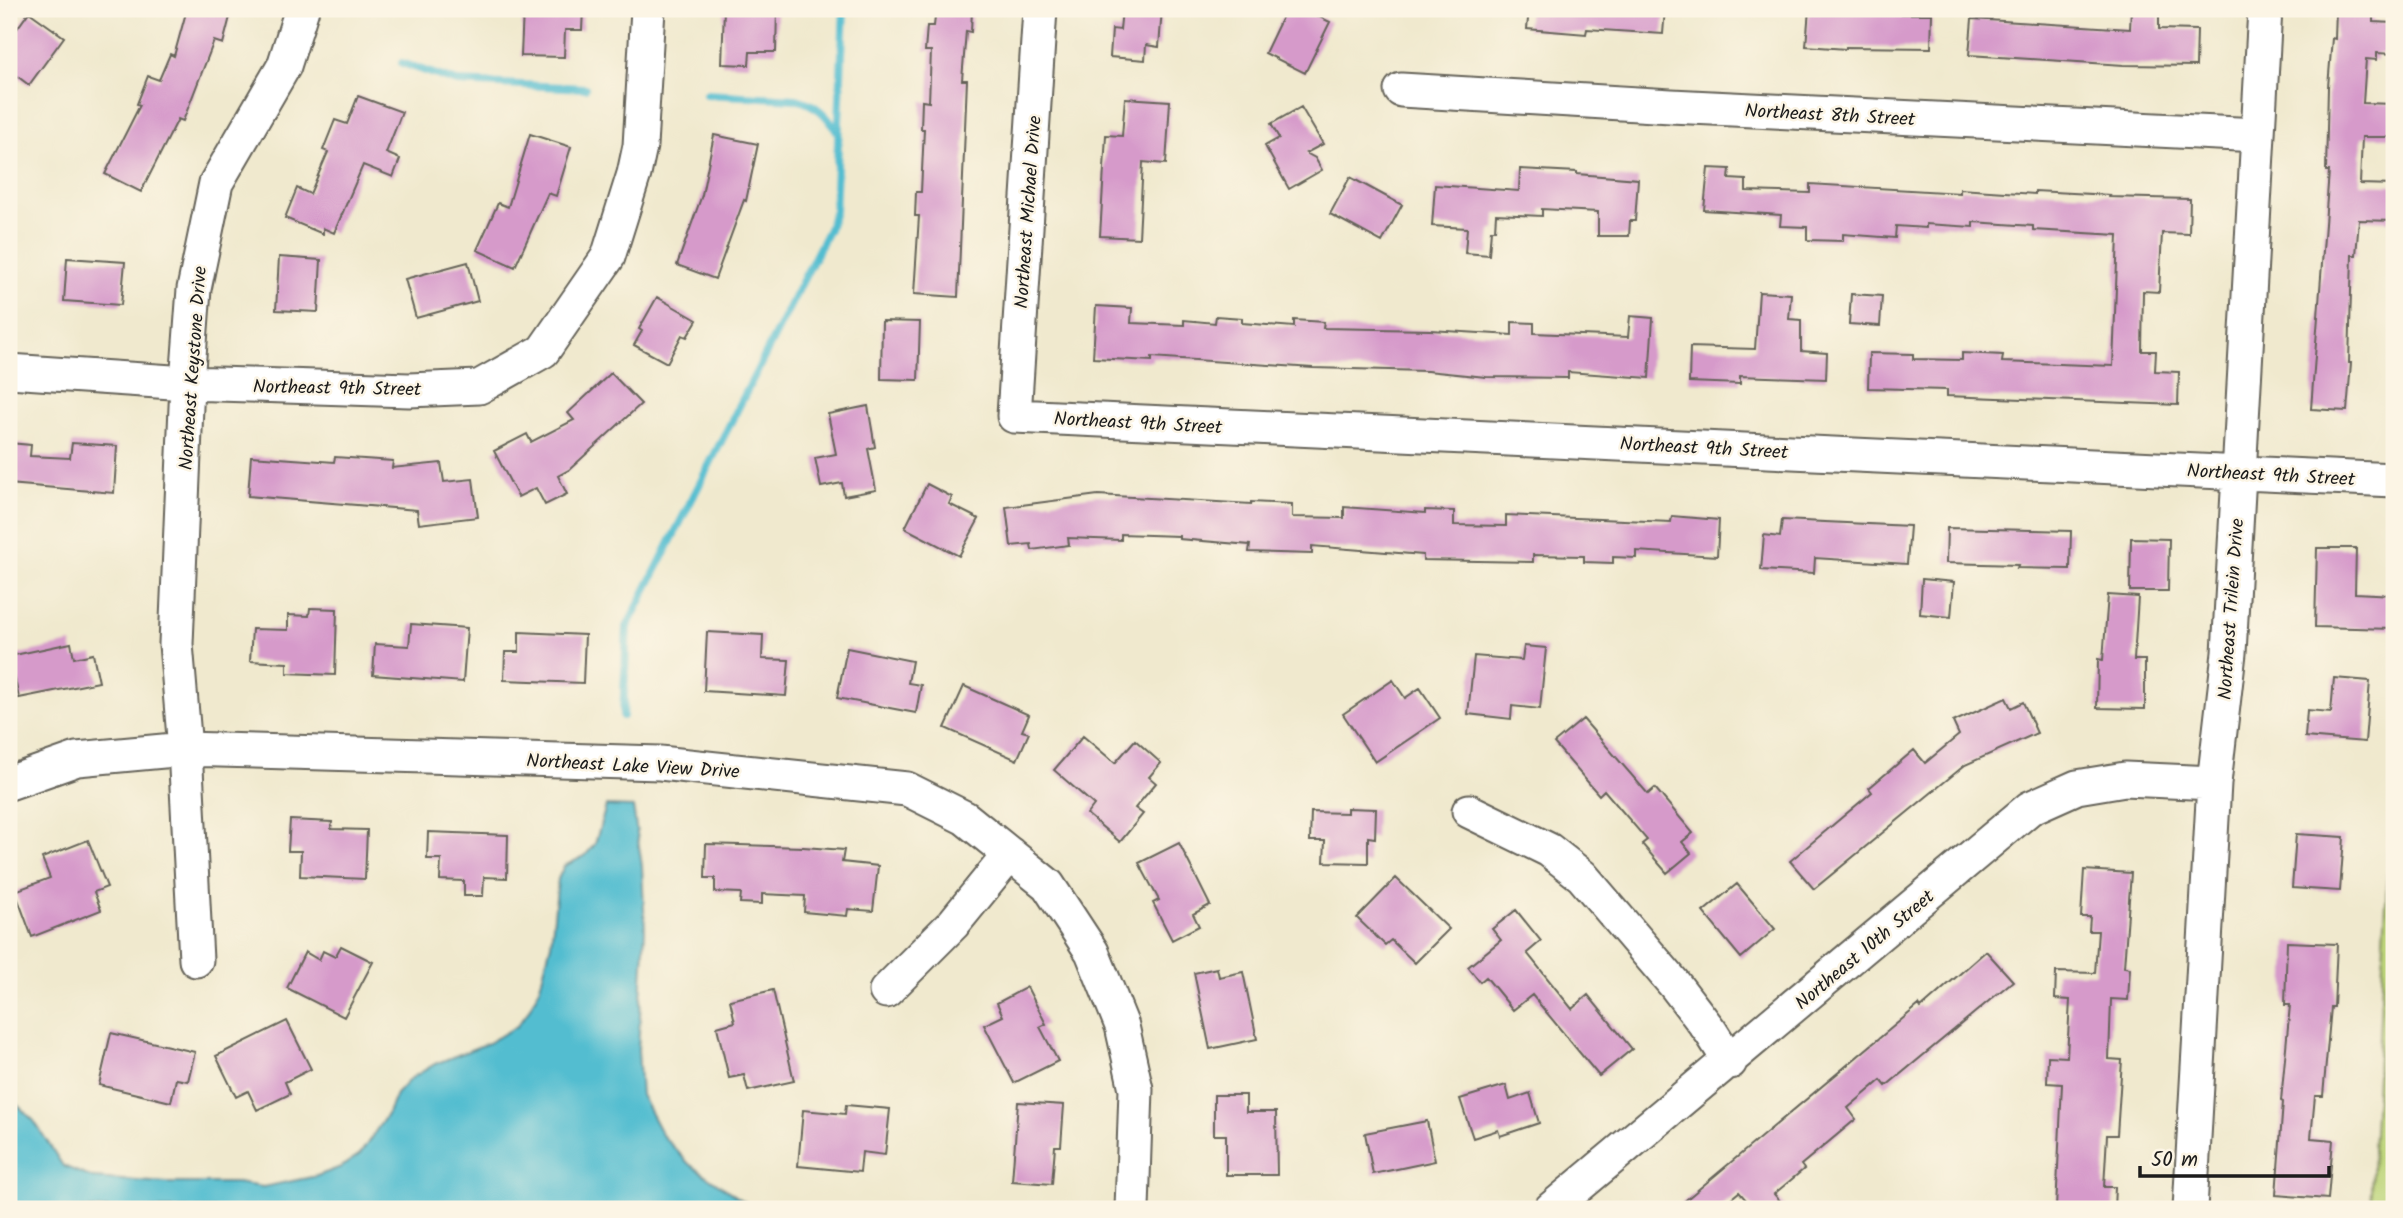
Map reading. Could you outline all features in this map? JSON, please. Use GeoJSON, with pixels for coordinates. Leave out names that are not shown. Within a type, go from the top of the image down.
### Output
{"type":"FeatureCollection","features":[{"type":"Feature","properties":{"kind":"street","name":"Northeast Keystone Drive"},"geometry":{"type":"LineString","coordinates":[[196,960],[185,749],[176,644],[187,383],[194,289],[216,183],[284,66],[302,9]]}},
{"type":"Feature","properties":{"kind":"street","name":"Northeast 9th Street"},"geometry":{"type":"LineString","coordinates":[[9,372],[187,383],[410,390],[479,387],[543,352],[608,257],[634,174],[640,146],[648,9]]}},
{"type":"Feature","properties":{"kind":"street","name":"Northeast Michael Drive"},"geometry":{"type":"LineString","coordinates":[[1014,416],[1040,9]]}},
{"type":"Feature","properties":{"kind":"street","name":"Northeast Trilein Drive"},"geometry":{"type":"LineString","coordinates":[[2190,1209],[2214,783],[2230,653],[2265,9]]}},
{"type":"Feature","properties":{"kind":"street","name":"Northeast 8th Street"},"geometry":{"type":"LineString","coordinates":[[1401,90],[2258,135]]}},
{"type":"Feature","properties":{"kind":"street","name":"Northeast 9th Street"},"geometry":{"type":"LineString","coordinates":[[1014,416],[2394,480]]}},
{"type":"Feature","properties":{"kind":"street","name":"Northeast Lake View Drive"},"geometry":{"type":"LineString","coordinates":[[9,783],[77,759],[185,749],[660,763],[907,789],[965,818],[1048,884],[1092,952],[1122,1026],[1136,1089],[1132,1209]]}},
{"type":"Feature","properties":{"kind":"street","name":"Northeast 10th Street"},"geometry":{"type":"LineString","coordinates":[[1550,1209],[1642,1131],[1730,1062],[2030,808],[2077,787],[2125,779],[2214,783]]}},
{"type":"Feature","properties":{"kind":"street"},"geometry":{"type":"LineString","coordinates":[[1469,811],[1549,850],[1582,876],[1675,985],[1730,1062]]}},
{"type":"Feature","properties":{"kind":"street"},"geometry":{"type":"LineString","coordinates":[[886,991],[953,924],[1010,854]]}},
{"type":"Feature","properties":{"kind":"green space"},"geometry":{"type":"Polygon","coordinates":[[[2394,750],[2394,1209],[2370,1209],[2394,750]]]}},
{"type":"Feature","properties":{"kind":"water"},"geometry":{"type":"Polygon","coordinates":[[[606,806],[633,807],[642,866],[645,931],[638,1050],[641,1095],[662,1135],[689,1164],[755,1209],[9,1209],[9,1097],[34,1121],[63,1166],[93,1178],[167,1183],[237,1183],[263,1187],[317,1176],[341,1167],[360,1154],[388,1113],[396,1094],[410,1079],[435,1064],[488,1043],[517,1026],[527,1013],[539,990],[551,944],[558,879],[564,866],[585,856],[595,844],[606,806]]]}},
{"type":"Feature","properties":{"kind":"building"},"geometry":{"type":"Polygon","coordinates":[[[187,9],[232,9],[223,44],[214,41],[183,121],[178,119],[141,192],[105,174],[140,105],[137,104],[148,76],[159,80],[170,54],[174,56],[187,9]]]}},
{"type":"Feature","properties":{"kind":"building"},"geometry":{"type":"Polygon","coordinates":[[[523,9],[583,9],[582,30],[565,30],[564,57],[521,56],[523,9]]]}},
{"type":"Feature","properties":{"kind":"building"},"geometry":{"type":"Polygon","coordinates":[[[724,9],[777,9],[776,52],[750,52],[749,65],[722,64],[724,9]]]}},
{"type":"Feature","properties":{"kind":"building"},"geometry":{"type":"Polygon","coordinates":[[[936,9],[972,9],[971,32],[966,31],[962,80],[967,80],[958,297],[914,294],[919,216],[915,216],[916,192],[921,192],[924,129],[921,129],[922,101],[929,102],[931,51],[925,51],[927,26],[934,26],[936,9]]]}},
{"type":"Feature","properties":{"kind":"building"},"geometry":{"type":"Polygon","coordinates":[[[1122,9],[1162,9],[1159,47],[1146,45],[1145,60],[1110,57],[1112,29],[1120,30],[1122,9]]]}},
{"type":"Feature","properties":{"kind":"building"},"geometry":{"type":"Polygon","coordinates":[[[1286,9],[1303,9],[1330,22],[1305,73],[1265,53],[1286,9]]]}},
{"type":"Feature","properties":{"kind":"building"},"geometry":{"type":"Polygon","coordinates":[[[1529,9],[1665,9],[1663,34],[1587,29],[1586,34],[1527,29],[1529,9]]]}},
{"type":"Feature","properties":{"kind":"building"},"geometry":{"type":"Polygon","coordinates":[[[1809,9],[1900,9],[1901,14],[1932,14],[1931,48],[1846,49],[1806,46],[1809,9]]]}},
{"type":"Feature","properties":{"kind":"building"},"geometry":{"type":"Polygon","coordinates":[[[2131,9],[2159,9],[2159,29],[2197,30],[2196,66],[2124,65],[1969,55],[1972,19],[2130,29],[2131,9]]]}},
{"type":"Feature","properties":{"kind":"building"},"geometry":{"type":"Polygon","coordinates":[[[2336,9],[2373,9],[2373,22],[2394,23],[2394,54],[2377,53],[2377,60],[2366,59],[2363,103],[2394,104],[2394,137],[2362,137],[2360,184],[2394,185],[2394,221],[2359,220],[2356,255],[2352,255],[2351,363],[2347,411],[2311,409],[2329,171],[2326,171],[2328,87],[2336,9]]]}},
{"type":"Feature","properties":{"kind":"building"},"geometry":{"type":"Polygon","coordinates":[[[29,12],[64,37],[29,85],[9,70],[9,40],[29,12]]]}},
{"type":"Feature","properties":{"kind":"building"},"geometry":{"type":"Polygon","coordinates":[[[358,96],[402,112],[386,153],[400,159],[393,177],[363,165],[334,233],[323,228],[323,234],[285,218],[297,188],[310,194],[328,152],[323,150],[335,120],[347,124],[358,96]]]}},
{"type":"Feature","properties":{"kind":"building"},"geometry":{"type":"Polygon","coordinates":[[[1125,98],[1170,101],[1166,164],[1143,162],[1139,238],[1100,236],[1106,135],[1122,136],[1125,98]]]}},
{"type":"Feature","properties":{"kind":"building"},"geometry":{"type":"Polygon","coordinates":[[[1301,107],[1323,144],[1306,153],[1315,158],[1322,170],[1289,189],[1265,146],[1279,138],[1271,124],[1301,107]]]}},
{"type":"Feature","properties":{"kind":"building"},"geometry":{"type":"Polygon","coordinates":[[[530,134],[571,147],[556,196],[548,193],[515,267],[477,250],[498,203],[508,207],[530,134]]]}},
{"type":"Feature","properties":{"kind":"building"},"geometry":{"type":"Polygon","coordinates":[[[714,135],[758,144],[746,201],[744,200],[715,279],[677,265],[702,195],[714,135]]]}},
{"type":"Feature","properties":{"kind":"building"},"geometry":{"type":"Polygon","coordinates":[[[1708,168],[1730,169],[1729,179],[1746,180],[1746,191],[1810,193],[1810,184],[1960,193],[1960,189],[2190,199],[2189,234],[2162,233],[2159,292],[2143,291],[2142,351],[2156,351],[2155,371],[2179,372],[2178,405],[1947,396],[1947,390],[1868,388],[1869,353],[1913,354],[1913,359],[1962,360],[1962,353],[2003,355],[2002,362],[2113,366],[2118,235],[2033,230],[2033,226],[1973,222],[1973,227],[1926,224],[1926,228],[1896,226],[1895,238],[1843,234],[1843,241],[1807,240],[1807,227],[1780,226],[1781,215],[1704,210],[1708,168]]]}},
{"type":"Feature","properties":{"kind":"building"},"geometry":{"type":"Polygon","coordinates":[[[1520,169],[1638,179],[1635,221],[1630,221],[1629,236],[1598,236],[1598,212],[1542,209],[1542,216],[1496,214],[1495,230],[1491,230],[1489,255],[1465,253],[1467,228],[1432,226],[1435,185],[1519,191],[1520,169]]]}},
{"type":"Feature","properties":{"kind":"building"},"geometry":{"type":"Polygon","coordinates":[[[1350,177],[1402,205],[1382,242],[1330,214],[1350,177]]]}},
{"type":"Feature","properties":{"kind":"building"},"geometry":{"type":"Polygon","coordinates":[[[279,257],[321,260],[318,312],[276,310],[279,257]]]}},
{"type":"Feature","properties":{"kind":"building"},"geometry":{"type":"Polygon","coordinates":[[[67,258],[125,262],[121,305],[64,301],[67,258]]]}},
{"type":"Feature","properties":{"kind":"building"},"geometry":{"type":"Polygon","coordinates":[[[468,262],[478,301],[416,318],[405,279],[468,262]]]}},
{"type":"Feature","properties":{"kind":"building"},"geometry":{"type":"Polygon","coordinates":[[[1759,292],[1791,294],[1789,319],[1801,320],[1801,351],[1827,353],[1826,379],[1740,376],[1740,384],[1689,382],[1690,347],[1755,349],[1759,292]]]}},
{"type":"Feature","properties":{"kind":"building"},"geometry":{"type":"Polygon","coordinates":[[[1851,294],[1882,296],[1880,326],[1849,324],[1851,294]]]}},
{"type":"Feature","properties":{"kind":"building"},"geometry":{"type":"Polygon","coordinates":[[[657,297],[697,320],[687,337],[682,335],[667,363],[634,345],[642,331],[639,329],[657,297]]]}},
{"type":"Feature","properties":{"kind":"building"},"geometry":{"type":"Polygon","coordinates":[[[1096,306],[1132,308],[1131,323],[1184,325],[1184,320],[1215,323],[1216,316],[1242,318],[1242,323],[1294,327],[1294,320],[1324,322],[1323,328],[1512,335],[1512,322],[1534,323],[1534,333],[1628,337],[1630,316],[1653,318],[1649,378],[1568,372],[1568,378],[1486,377],[1427,371],[1313,368],[1152,357],[1152,361],[1093,358],[1096,306]]]}},
{"type":"Feature","properties":{"kind":"building"},"geometry":{"type":"Polygon","coordinates":[[[882,321],[920,322],[918,380],[881,379],[882,321]]]}},
{"type":"Feature","properties":{"kind":"building"},"geometry":{"type":"Polygon","coordinates":[[[611,373],[641,404],[569,470],[558,476],[567,494],[545,505],[536,488],[518,497],[494,451],[527,434],[531,442],[574,420],[568,413],[611,373]]]}},
{"type":"Feature","properties":{"kind":"building"},"geometry":{"type":"Polygon","coordinates":[[[868,406],[875,447],[868,449],[876,490],[844,496],[842,483],[821,487],[815,458],[836,454],[828,414],[868,406]]]}},
{"type":"Feature","properties":{"kind":"building"},"geometry":{"type":"Polygon","coordinates":[[[9,443],[31,445],[30,456],[70,458],[72,443],[117,446],[114,493],[9,484],[9,443]]]}},
{"type":"Feature","properties":{"kind":"building"},"geometry":{"type":"Polygon","coordinates":[[[251,456],[334,462],[335,457],[393,461],[392,468],[441,463],[444,482],[473,479],[478,517],[419,524],[417,510],[248,496],[251,456]]]}},
{"type":"Feature","properties":{"kind":"building"},"geometry":{"type":"Polygon","coordinates":[[[927,484],[952,497],[949,504],[979,519],[959,556],[905,528],[927,484]]]}},
{"type":"Feature","properties":{"kind":"building"},"geometry":{"type":"Polygon","coordinates":[[[1098,495],[1292,504],[1292,517],[1344,518],[1344,507],[1425,513],[1425,510],[1454,511],[1454,525],[1506,526],[1506,515],[1671,522],[1672,516],[1719,520],[1717,556],[1636,551],[1636,558],[1613,557],[1613,563],[1584,562],[1584,556],[1533,555],[1533,562],[1423,560],[1423,555],[1312,546],[1312,554],[1249,552],[1250,545],[1179,539],[1179,536],[1121,534],[1121,540],[1068,538],[1069,545],[1032,550],[1031,544],[1011,546],[1006,507],[1098,495]]]}},
{"type":"Feature","properties":{"kind":"building"},"geometry":{"type":"Polygon","coordinates":[[[1782,520],[1910,526],[1907,564],[1815,558],[1814,573],[1761,570],[1764,535],[1780,537],[1782,520]]]}},
{"type":"Feature","properties":{"kind":"building"},"geometry":{"type":"Polygon","coordinates":[[[1947,528],[2071,531],[2070,569],[1946,563],[1947,528]]]}},
{"type":"Feature","properties":{"kind":"building"},"geometry":{"type":"Polygon","coordinates":[[[2131,538],[2169,539],[2168,591],[2130,591],[2131,538]]]}},
{"type":"Feature","properties":{"kind":"building"},"geometry":{"type":"Polygon","coordinates":[[[2317,548],[2356,548],[2355,593],[2394,595],[2394,629],[2315,627],[2317,548]]]}},
{"type":"Feature","properties":{"kind":"building"},"geometry":{"type":"Polygon","coordinates":[[[1922,579],[1954,582],[1951,617],[1920,614],[1922,579]]]}},
{"type":"Feature","properties":{"kind":"building"},"geometry":{"type":"Polygon","coordinates":[[[2108,595],[2138,597],[2134,660],[2145,660],[2145,709],[2097,708],[2098,659],[2103,660],[2108,595]]]}},
{"type":"Feature","properties":{"kind":"building"},"geometry":{"type":"Polygon","coordinates":[[[310,608],[337,609],[335,675],[287,673],[287,663],[250,661],[252,629],[288,630],[288,615],[309,616],[310,608]]]}},
{"type":"Feature","properties":{"kind":"building"},"geometry":{"type":"Polygon","coordinates":[[[411,624],[467,628],[463,682],[373,675],[375,644],[409,646],[411,624]]]}},
{"type":"Feature","properties":{"kind":"building"},"geometry":{"type":"Polygon","coordinates":[[[519,632],[585,635],[583,683],[504,680],[505,652],[519,652],[519,632]]]}},
{"type":"Feature","properties":{"kind":"building"},"geometry":{"type":"Polygon","coordinates":[[[707,632],[763,635],[762,659],[789,660],[786,696],[704,691],[707,632]]]}},
{"type":"Feature","properties":{"kind":"building"},"geometry":{"type":"Polygon","coordinates":[[[71,643],[74,658],[93,654],[99,682],[19,698],[10,656],[71,643]]]}},
{"type":"Feature","properties":{"kind":"building"},"geometry":{"type":"Polygon","coordinates":[[[1524,646],[1546,648],[1540,709],[1512,706],[1511,719],[1468,714],[1474,656],[1522,660],[1524,646]]]}},
{"type":"Feature","properties":{"kind":"building"},"geometry":{"type":"Polygon","coordinates":[[[847,648],[912,661],[908,683],[921,685],[916,713],[837,698],[847,648]]]}},
{"type":"Feature","properties":{"kind":"building"},"geometry":{"type":"Polygon","coordinates":[[[2334,678],[2370,681],[2365,742],[2305,737],[2307,710],[2331,712],[2334,678]]]}},
{"type":"Feature","properties":{"kind":"building"},"geometry":{"type":"Polygon","coordinates":[[[1393,680],[1405,698],[1420,688],[1440,718],[1375,762],[1343,714],[1393,680]]]}},
{"type":"Feature","properties":{"kind":"building"},"geometry":{"type":"Polygon","coordinates":[[[964,686],[1029,715],[1022,731],[1029,733],[1017,760],[945,728],[964,686]]]}},
{"type":"Feature","properties":{"kind":"building"},"geometry":{"type":"Polygon","coordinates":[[[2006,698],[2011,708],[2023,702],[2037,733],[1965,765],[1814,889],[1790,861],[1872,792],[1869,788],[1914,750],[1925,763],[1959,735],[1953,722],[2006,698]]]}},
{"type":"Feature","properties":{"kind":"building"},"geometry":{"type":"Polygon","coordinates":[[[1583,719],[1648,794],[1655,788],[1693,833],[1682,842],[1691,853],[1667,873],[1642,844],[1647,840],[1604,790],[1599,795],[1554,743],[1583,719]]]}},
{"type":"Feature","properties":{"kind":"building"},"geometry":{"type":"Polygon","coordinates":[[[1083,736],[1115,763],[1135,740],[1161,763],[1149,777],[1156,783],[1135,808],[1143,814],[1120,842],[1087,814],[1094,805],[1054,770],[1083,736]]]}},
{"type":"Feature","properties":{"kind":"building"},"geometry":{"type":"Polygon","coordinates":[[[1347,808],[1376,809],[1375,838],[1368,837],[1368,863],[1324,862],[1325,841],[1310,841],[1311,812],[1347,813],[1347,808]]]}},
{"type":"Feature","properties":{"kind":"building"},"geometry":{"type":"Polygon","coordinates":[[[290,820],[332,822],[331,829],[367,830],[365,879],[300,876],[301,851],[288,851],[290,820]]]}},
{"type":"Feature","properties":{"kind":"building"},"geometry":{"type":"Polygon","coordinates":[[[428,832],[508,835],[507,878],[484,877],[483,896],[464,896],[464,881],[440,880],[441,859],[427,859],[428,832]]]}},
{"type":"Feature","properties":{"kind":"building"},"geometry":{"type":"Polygon","coordinates":[[[2296,834],[2344,837],[2340,891],[2292,888],[2296,834]]]}},
{"type":"Feature","properties":{"kind":"building"},"geometry":{"type":"Polygon","coordinates":[[[88,840],[107,887],[94,892],[101,910],[32,937],[15,891],[50,878],[42,858],[88,840]]]}},
{"type":"Feature","properties":{"kind":"building"},"geometry":{"type":"Polygon","coordinates":[[[1179,843],[1210,905],[1193,914],[1199,926],[1172,940],[1153,903],[1159,900],[1139,863],[1179,843]]]}},
{"type":"Feature","properties":{"kind":"building"},"geometry":{"type":"Polygon","coordinates":[[[706,844],[844,850],[842,862],[878,866],[873,911],[848,909],[847,916],[804,912],[805,896],[762,894],[762,904],[740,903],[741,893],[715,892],[715,878],[705,878],[706,844]]]}},
{"type":"Feature","properties":{"kind":"building"},"geometry":{"type":"Polygon","coordinates":[[[2084,870],[2131,873],[2124,967],[2130,968],[2128,1000],[2111,999],[2109,1059],[2122,1060],[2117,1135],[2107,1135],[2104,1187],[2115,1187],[2114,1209],[2056,1209],[2062,1084],[2047,1083],[2048,1056],[2067,1057],[2070,1000],[2055,999],[2056,972],[2095,973],[2098,931],[2089,931],[2090,917],[2081,917],[2084,870]]]}},
{"type":"Feature","properties":{"kind":"building"},"geometry":{"type":"Polygon","coordinates":[[[1396,878],[1449,929],[1415,963],[1391,940],[1385,945],[1357,918],[1396,878]]]}},
{"type":"Feature","properties":{"kind":"building"},"geometry":{"type":"Polygon","coordinates":[[[1737,884],[1775,929],[1741,958],[1703,912],[1737,884]]]}},
{"type":"Feature","properties":{"kind":"building"},"geometry":{"type":"Polygon","coordinates":[[[1516,910],[1541,941],[1527,953],[1572,1009],[1588,995],[1632,1049],[1599,1076],[1532,995],[1513,1010],[1486,977],[1480,982],[1468,967],[1501,940],[1492,929],[1516,910]]]}},
{"type":"Feature","properties":{"kind":"building"},"geometry":{"type":"Polygon","coordinates":[[[2287,942],[2337,944],[2334,1007],[2331,1007],[2323,1096],[2315,1096],[2311,1138],[2333,1140],[2328,1199],[2276,1195],[2290,1005],[2285,1005],[2287,942]]]}},
{"type":"Feature","properties":{"kind":"building"},"geometry":{"type":"Polygon","coordinates":[[[341,946],[373,962],[344,1017],[287,988],[305,952],[319,960],[323,951],[335,957],[341,946]]]}},
{"type":"Feature","properties":{"kind":"building"},"geometry":{"type":"Polygon","coordinates":[[[1986,951],[2013,981],[1886,1086],[1881,1080],[1848,1108],[1856,1119],[1801,1165],[1804,1169],[1774,1194],[1787,1209],[1754,1209],[1739,1192],[1718,1209],[1675,1209],[1919,1005],[1921,1008],[1986,951]]]}},
{"type":"Feature","properties":{"kind":"building"},"geometry":{"type":"Polygon","coordinates":[[[1217,968],[1219,977],[1243,972],[1257,1039],[1210,1049],[1194,973],[1217,968]]]}},
{"type":"Feature","properties":{"kind":"building"},"geometry":{"type":"Polygon","coordinates":[[[1027,987],[1046,1024],[1040,1027],[1058,1061],[1014,1083],[984,1025],[1003,1016],[997,1003],[1027,987]]]}},
{"type":"Feature","properties":{"kind":"building"},"geometry":{"type":"Polygon","coordinates":[[[773,990],[794,1081],[748,1091],[744,1075],[729,1078],[717,1027],[735,1022],[730,1000],[773,990]]]}},
{"type":"Feature","properties":{"kind":"building"},"geometry":{"type":"Polygon","coordinates":[[[287,1021],[311,1069],[285,1082],[290,1094],[257,1110],[248,1091],[236,1097],[216,1056],[287,1021]]]}},
{"type":"Feature","properties":{"kind":"building"},"geometry":{"type":"Polygon","coordinates":[[[111,1033],[195,1052],[188,1081],[176,1079],[171,1102],[99,1085],[111,1033]]]}},
{"type":"Feature","properties":{"kind":"building"},"geometry":{"type":"Polygon","coordinates":[[[1506,1085],[1510,1100],[1530,1093],[1539,1123],[1500,1136],[1498,1130],[1473,1138],[1460,1099],[1506,1085]]]}},
{"type":"Feature","properties":{"kind":"building"},"geometry":{"type":"Polygon","coordinates":[[[1214,1095],[1246,1095],[1246,1112],[1276,1112],[1277,1175],[1226,1175],[1226,1135],[1214,1135],[1214,1095]]]}},
{"type":"Feature","properties":{"kind":"building"},"geometry":{"type":"Polygon","coordinates":[[[1018,1102],[1064,1105],[1061,1146],[1055,1146],[1052,1184],[1012,1181],[1018,1102]]]}},
{"type":"Feature","properties":{"kind":"building"},"geometry":{"type":"Polygon","coordinates":[[[846,1105],[890,1109],[885,1155],[862,1152],[860,1172],[798,1166],[803,1110],[845,1114],[846,1105]]]}},
{"type":"Feature","properties":{"kind":"building"},"geometry":{"type":"Polygon","coordinates":[[[1427,1121],[1435,1161],[1373,1174],[1365,1133],[1427,1121]]]}},
{"type":"Feature","properties":{"kind":"waterway"},"geometry":{"type":"LineString","coordinates":[[623,716],[627,627],[829,229],[835,211],[844,9]]}},
{"type":"Feature","properties":{"kind":"waterway"},"geometry":{"type":"LineString","coordinates":[[402,63],[457,82],[585,88]]}},
{"type":"Feature","properties":{"kind":"waterway"},"geometry":{"type":"LineString","coordinates":[[706,94],[796,99],[820,110],[837,131]]}}]}
